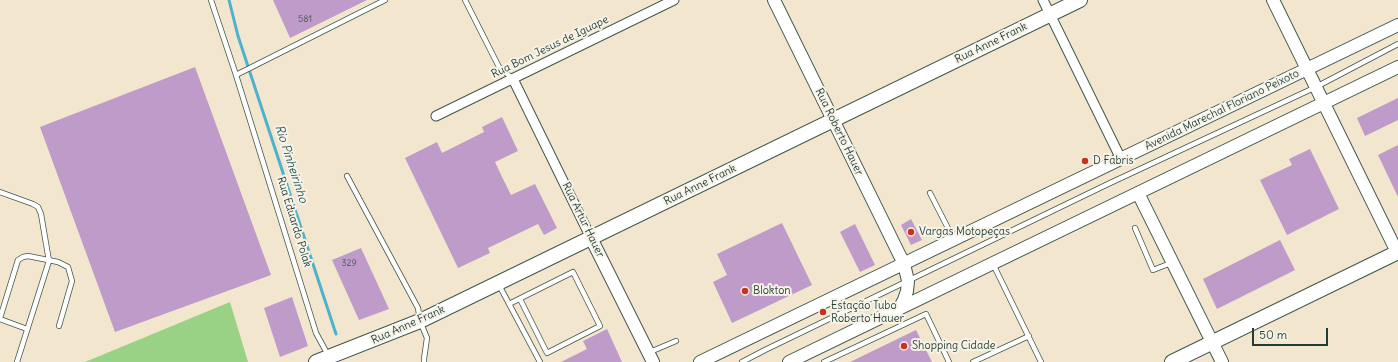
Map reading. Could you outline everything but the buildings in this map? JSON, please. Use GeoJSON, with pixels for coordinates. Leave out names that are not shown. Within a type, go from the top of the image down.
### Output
{"type":"FeatureCollection","features":[{"type":"Feature","properties":{"kind":"main road","name":"Rua Anne Frank"},"geometry":{"type":"LineString","coordinates":[[325,360],[420,321],[1080,0]]}},
{"type":"Feature","properties":{"kind":"main road"},"geometry":{"type":"LineString","coordinates":[[1172,362],[1398,253]]}},
{"type":"Feature","properties":{"kind":"street","name":"Rua Bom Jesus de Iguape"},"geometry":{"type":"LineString","coordinates":[[436,116],[674,0]]}},
{"type":"Feature","properties":{"kind":"street","name":"Rua Roberto Hauer"},"geometry":{"type":"LineString","coordinates":[[774,0],[904,264],[908,281]]}},
{"type":"Feature","properties":{"kind":"street"},"geometry":{"type":"LineString","coordinates":[[1043,0],[1121,158]]}},
{"type":"Feature","properties":{"kind":"street"},"geometry":{"type":"LineString","coordinates":[[1273,0],[1398,253]]}},
{"type":"Feature","properties":{"kind":"street","name":"Avenida Marechal Floriano Peixoto"},"geometry":{"type":"LineString","coordinates":[[700,362],[1398,25]]}},
{"type":"Feature","properties":{"kind":"street"},"geometry":{"type":"LineString","coordinates":[[789,362],[1398,67]]}},
{"type":"Feature","properties":{"kind":"street","name":"Rua Artur Hauer"},"geometry":{"type":"LineString","coordinates":[[513,79],[650,357]]}},
{"type":"Feature","properties":{"kind":"street"},"geometry":{"type":"LineString","coordinates":[[1138,193],[1222,362]]}},
{"type":"Feature","properties":{"kind":"street"},"geometry":{"type":"LineString","coordinates":[[899,309],[907,291],[908,281]]}},
{"type":"Feature","properties":{"kind":"lane","name":"Rua Eduardo Polak"},"geometry":{"type":"LineString","coordinates":[[210,0],[236,75],[325,360]]}},
{"type":"Feature","properties":{"kind":"lane"},"geometry":{"type":"LineString","coordinates":[[236,75],[385,0]]}},
{"type":"Feature","properties":{"kind":"lane"},"geometry":{"type":"LineString","coordinates":[[466,0],[499,67],[513,79]]}},
{"type":"Feature","properties":{"kind":"lane"},"geometry":{"type":"LineString","coordinates":[[742,362],[1108,184],[1316,87],[1398,44]]}},
{"type":"Feature","properties":{"kind":"lane"},"geometry":{"type":"LineString","coordinates":[[347,176],[418,308],[420,321],[427,338],[424,362]]}},
{"type":"Feature","properties":{"kind":"lane"},"geometry":{"type":"LineString","coordinates":[[0,192],[38,207],[41,214],[49,261],[17,362]]}},
{"type":"Feature","properties":{"kind":"lane"},"geometry":{"type":"LineString","coordinates":[[930,193],[953,240]]}},
{"type":"Feature","properties":{"kind":"lane"},"geometry":{"type":"LineString","coordinates":[[1135,228],[1153,270],[1172,262]]}},
{"type":"Feature","properties":{"kind":"lane"},"geometry":{"type":"LineString","coordinates":[[27,329],[0,319],[18,260],[28,256],[58,262],[68,267],[72,281],[59,326]]}},
{"type":"Feature","properties":{"kind":"lane"},"geometry":{"type":"LineString","coordinates":[[992,264],[1041,362]]}},
{"type":"Feature","properties":{"kind":"lane"},"geometry":{"type":"LineString","coordinates":[[509,304],[573,272],[600,326],[547,353],[520,299]]}},
{"type":"Feature","properties":{"kind":"lane"},"geometry":{"type":"LineString","coordinates":[[498,283],[540,362]]}},
{"type":"Feature","properties":{"kind":"lane"},"geometry":{"type":"LineString","coordinates":[[824,362],[926,314],[949,362]]}},
{"type":"Feature","properties":{"kind":"lane"},"geometry":{"type":"LineString","coordinates":[[973,362],[1029,336]]}},
{"type":"Feature","properties":{"kind":"lane"},"geometry":{"type":"LineString","coordinates":[[650,357],[676,341]]}},
{"type":"Feature","properties":{"kind":"green space"},"geometry":{"type":"Polygon","coordinates":[[[230,302],[248,362],[85,362],[230,302]]]}},
{"type":"Feature","properties":{"kind":"waterway","name":"Rio Pinheirinho"},"geometry":{"type":"LineString","coordinates":[[229,0],[238,36],[336,334]]}},
{"type":"Feature","properties":{"kind":"place","name":"D Fabris"},"geometry":{"type":"Point","coordinates":[1085,161]}},
{"type":"Feature","properties":{"kind":"place","name":"Vargas Motopeças"},"geometry":{"type":"Point","coordinates":[911,232]}},
{"type":"Feature","properties":{"kind":"place","name":"Blokton"},"geometry":{"type":"Point","coordinates":[745,291]}},
{"type":"Feature","properties":{"kind":"place","name":"Estação Tubo Roberto Hauer"},"geometry":{"type":"Point","coordinates":[823,312]}},
{"type":"Feature","properties":{"kind":"place","name":"Shopping Cidade"},"geometry":{"type":"Point","coordinates":[904,346]}}]}
